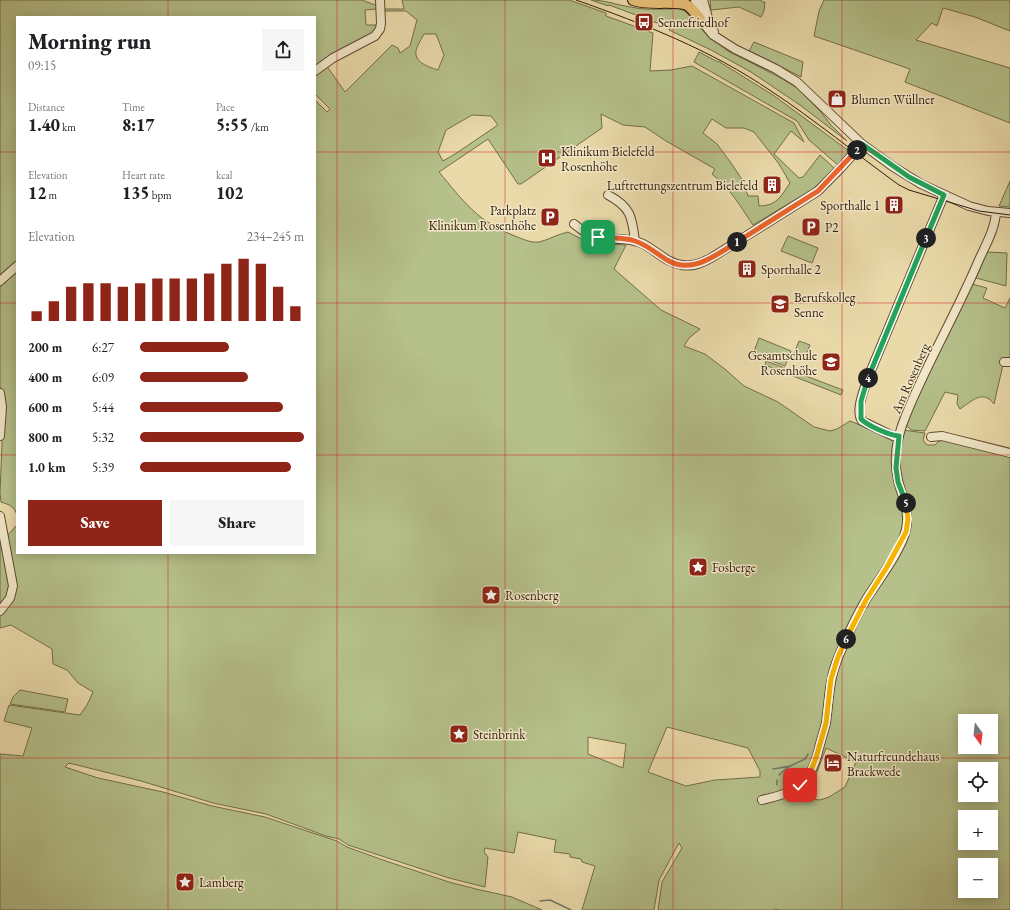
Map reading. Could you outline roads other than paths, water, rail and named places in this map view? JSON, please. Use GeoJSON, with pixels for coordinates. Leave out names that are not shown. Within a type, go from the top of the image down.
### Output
{"type":"FeatureCollection","features":[{"type":"Feature","properties":{"kind":"main road"},"geometry":{"type":"LineString","coordinates":[[633,0],[640,2],[677,2],[686,4],[700,19]]}},
{"type":"Feature","properties":{"kind":"street"},"geometry":{"type":"LineString","coordinates":[[316,70],[333,58],[375,36],[380,29],[381,23],[380,0]]}},
{"type":"Feature","properties":{"kind":"street"},"geometry":{"type":"LineString","coordinates":[[695,0],[700,19],[713,34],[724,43],[745,55],[776,69],[797,82],[862,144],[909,177],[969,206],[996,212],[1010,213]]}},
{"type":"Feature","properties":{"kind":"street"},"geometry":{"type":"LineString","coordinates":[[703,0],[712,27],[724,43]]}},
{"type":"Feature","properties":{"kind":"street"},"geometry":{"type":"LineString","coordinates":[[574,224],[584,232],[598,237],[636,241],[676,264],[690,266],[701,263],[818,191],[862,144]]}},
{"type":"Feature","properties":{"kind":"street"},"geometry":{"type":"LineString","coordinates":[[608,195],[620,202],[628,210],[633,224],[636,241]]}},
{"type":"Feature","properties":{"kind":"street"},"geometry":{"type":"LineString","coordinates":[[899,436],[893,436],[862,421],[860,413],[861,401],[870,373],[944,195]]}},
{"type":"Feature","properties":{"kind":"street","name":"Am Rosenberg"},"geometry":{"type":"LineString","coordinates":[[762,800],[789,793],[800,785],[810,773],[826,723],[831,679],[838,657],[866,600],[906,532],[908,519],[905,501],[898,482],[896,468],[899,436],[920,381],[973,274],[995,222],[996,212]]}},
{"type":"Feature","properties":{"kind":"street"},"geometry":{"type":"LineString","coordinates":[[0,281],[16,267]]}},
{"type":"Feature","properties":{"kind":"street"},"geometry":{"type":"LineString","coordinates":[[0,393],[2,402],[0,436]]}},
{"type":"Feature","properties":{"kind":"street"},"geometry":{"type":"LineString","coordinates":[[931,437],[942,436],[1010,453]]}},
{"type":"Feature","properties":{"kind":"street"},"geometry":{"type":"LineString","coordinates":[[0,516],[13,586],[10,598],[0,611]]}},
{"type":"Feature","properties":{"kind":"waterway"},"geometry":{"type":"LineString","coordinates":[[779,775],[788,767],[805,759],[808,754]]}},
{"type":"Feature","properties":{"kind":"waterway"},"geometry":{"type":"LineString","coordinates":[[773,769],[791,766]]}},
{"type":"Feature","properties":{"kind":"waterway"},"geometry":{"type":"LineString","coordinates":[[777,780],[777,785]]}},
{"type":"Feature","properties":{"kind":"waterway"},"geometry":{"type":"LineString","coordinates":[[540,901],[550,900],[571,910]]}},
{"type":"Feature","properties":{"kind":"tram line"},"geometry":{"type":"LineString","coordinates":[[576,0],[676,39],[748,76],[819,125],[899,185],[909,190],[979,211],[1010,215]]}},
{"type":"Feature","properties":{"kind":"place","name":"Sennefriedhof"},"geometry":{"type":"Point","coordinates":[644,22]}},
{"type":"Feature","properties":{"kind":"place","name":"Blumen Wüllner"},"geometry":{"type":"Point","coordinates":[837,99]}},
{"type":"Feature","properties":{"kind":"place","name":"Klinikum Bielefeld Rosenhöhe"},"geometry":{"type":"Point","coordinates":[547,158]}},
{"type":"Feature","properties":{"kind":"place","name":"Luftrettungszentrum Bielefeld"},"geometry":{"type":"Point","coordinates":[772,185]}},
{"type":"Feature","properties":{"kind":"place","name":"Sporthalle 1"},"geometry":{"type":"Point","coordinates":[894,205]}},
{"type":"Feature","properties":{"kind":"place","name":"Parkplatz Klinikum Rosenhöhe"},"geometry":{"type":"Point","coordinates":[550,217]}},
{"type":"Feature","properties":{"kind":"place","name":"P2"},"geometry":{"type":"Point","coordinates":[811,227]}},
{"type":"Feature","properties":{"kind":"place","name":"Sporthalle 2"},"geometry":{"type":"Point","coordinates":[747,269]}},
{"type":"Feature","properties":{"kind":"place","name":"Berufskolleg Senne"},"geometry":{"type":"Point","coordinates":[780,304]}},
{"type":"Feature","properties":{"kind":"place","name":"Gesamtschule Rosenhöhe"},"geometry":{"type":"Point","coordinates":[831,362]}},
{"type":"Feature","properties":{"kind":"place","name":"Fosberge"},"geometry":{"type":"Point","coordinates":[698,567]}},
{"type":"Feature","properties":{"kind":"place","name":"Rosenberg"},"geometry":{"type":"Point","coordinates":[491,595]}},
{"type":"Feature","properties":{"kind":"place","name":"Steinbrink"},"geometry":{"type":"Point","coordinates":[459,734]}},
{"type":"Feature","properties":{"kind":"place","name":"Naturfreundehaus Brackwede"},"geometry":{"type":"Point","coordinates":[833,763]}},
{"type":"Feature","properties":{"kind":"place","name":"Lamberg"},"geometry":{"type":"Point","coordinates":[185,882]}}]}
